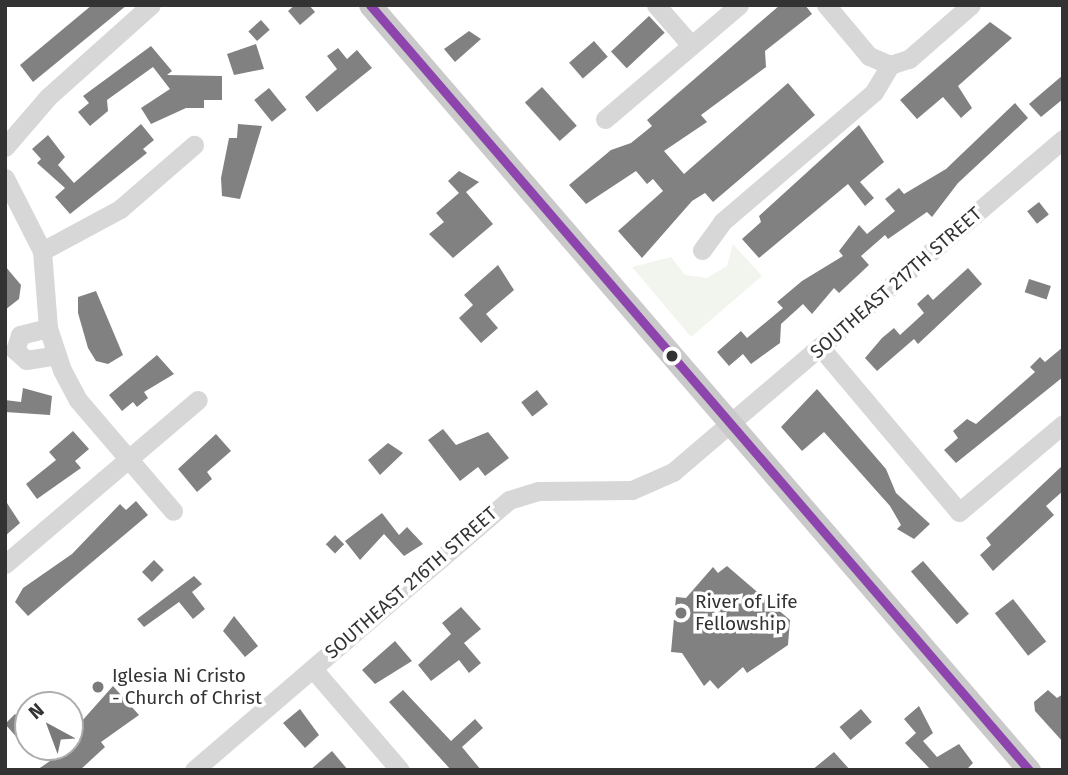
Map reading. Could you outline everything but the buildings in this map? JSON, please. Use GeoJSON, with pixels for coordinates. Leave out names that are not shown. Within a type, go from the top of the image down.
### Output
{"type":"FeatureCollection","features":[{"type":"Feature","properties":{"kind":"main road"},"geometry":{"type":"LineString","coordinates":[[370,5],[730,427],[1029,770]]}},
{"type":"Feature","properties":{"kind":"street"},"geometry":{"type":"LineString","coordinates":[[5,147],[48,97],[151,5]]}},
{"type":"Feature","properties":{"kind":"street"},"geometry":{"type":"LineString","coordinates":[[656,5],[691,45]]}},
{"type":"Feature","properties":{"kind":"street"},"geometry":{"type":"LineString","coordinates":[[605,119],[739,5]]}},
{"type":"Feature","properties":{"kind":"street"},"geometry":{"type":"LineString","coordinates":[[826,5],[869,55],[890,65]]}},
{"type":"Feature","properties":{"kind":"street"},"geometry":{"type":"LineString","coordinates":[[702,250],[722,222],[874,92],[890,65],[909,59],[971,5]]}},
{"type":"Feature","properties":{"kind":"street","name":"SOUTHEAST 217TH STREET"},"geometry":{"type":"LineString","coordinates":[[730,427],[1063,139]]}},
{"type":"Feature","properties":{"kind":"street"},"geometry":{"type":"LineString","coordinates":[[42,251],[111,216],[194,145]]}},
{"type":"Feature","properties":{"kind":"street"},"geometry":{"type":"LineString","coordinates":[[5,178],[42,251],[48,328],[56,355],[78,400],[173,511]]}},
{"type":"Feature","properties":{"kind":"street"},"geometry":{"type":"LineString","coordinates":[[48,328],[20,335],[15,350],[26,360],[56,355]]}},
{"type":"Feature","properties":{"kind":"street"},"geometry":{"type":"LineString","coordinates":[[821,348],[959,512],[1063,424]]}},
{"type":"Feature","properties":{"kind":"street"},"geometry":{"type":"LineString","coordinates":[[5,564],[130,461],[198,400]]}},
{"type":"Feature","properties":{"kind":"street","name":"SOUTHEAST 216TH STREET"},"geometry":{"type":"LineString","coordinates":[[194,770],[509,500],[652,484],[730,427]]}},
{"type":"Feature","properties":{"kind":"street"},"geometry":{"type":"LineString","coordinates":[[313,668],[400,770]]}},
{"type":"Feature","properties":{"kind":"shaded area"},"geometry":{"type":"Polygon","coordinates":[[[733,244],[762,276],[691,337],[632,267],[671,257],[685,275],[707,278],[727,266],[733,244]]]}},
{"type":"Feature","properties":{"kind":"transit line"},"geometry":{"type":"LineString","coordinates":[[370,5],[1029,770]]}},
{"type":"Feature","properties":{"kind":"place","name":"River of Life Fellowship"},"geometry":{"type":"Point","coordinates":[681,613]}},
{"type":"Feature","properties":{"kind":"place","name":"Iglesia Ni Cristo - Church of Christ"},"geometry":{"type":"Point","coordinates":[98,687]}}]}
